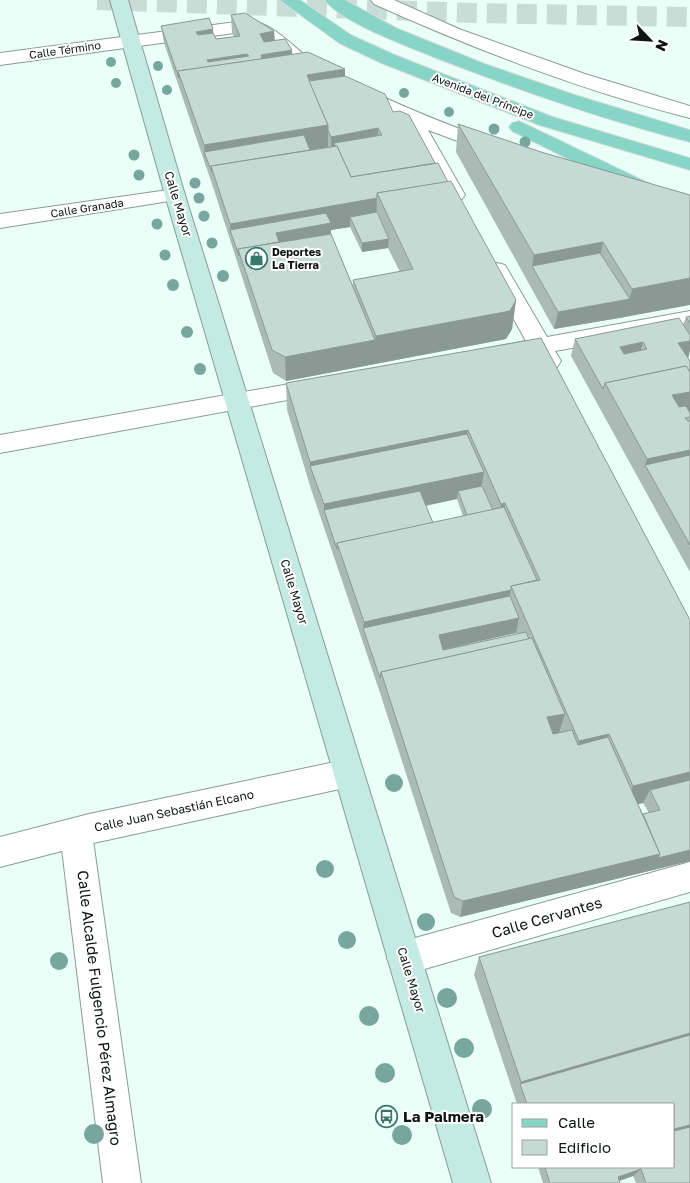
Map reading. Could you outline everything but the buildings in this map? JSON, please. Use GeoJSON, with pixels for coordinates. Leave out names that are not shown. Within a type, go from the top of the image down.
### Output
{"type":"FeatureCollection","features":[{"type":"Feature","properties":{"kind":"main road","name":"Calle Mayor"},"geometry":{"type":"LineString","coordinates":[[119,0],[129,41],[472,1183]]}},
{"type":"Feature","properties":{"kind":"main road","name":"Avenida del Príncipe"},"geometry":{"type":"LineString","coordinates":[[289,0],[346,38],[388,59],[546,121],[690,164]]}},
{"type":"Feature","properties":{"kind":"main road","name":"Avenida del Príncipe"},"geometry":{"type":"LineString","coordinates":[[334,0],[365,20],[402,38],[513,81],[690,136]]}},
{"type":"Feature","properties":{"kind":"main road"},"geometry":{"type":"LineString","coordinates":[[474,94],[496,113],[525,130],[690,212]]}},
{"type":"Feature","properties":{"kind":"street"},"geometry":{"type":"LineString","coordinates":[[380,0],[453,33],[551,69],[690,112]]}},
{"type":"Feature","properties":{"kind":"street","name":"Calle Término"},"geometry":{"type":"LineString","coordinates":[[0,59],[251,25],[264,29],[311,68],[410,116]]}},
{"type":"Feature","properties":{"kind":"street"},"geometry":{"type":"LineString","coordinates":[[410,116],[510,156]]}},
{"type":"Feature","properties":{"kind":"street"},"geometry":{"type":"LineString","coordinates":[[410,116],[464,210]]}},
{"type":"Feature","properties":{"kind":"street"},"geometry":{"type":"LineString","coordinates":[[600,187],[690,212]]}},
{"type":"Feature","properties":{"kind":"street","name":"Calle Granada"},"geometry":{"type":"LineString","coordinates":[[0,221],[175,195]]}},
{"type":"Feature","properties":{"kind":"street"},"geometry":{"type":"LineString","coordinates":[[488,252],[560,381]]}},
{"type":"Feature","properties":{"kind":"street"},"geometry":{"type":"LineString","coordinates":[[482,357],[690,319]]}},
{"type":"Feature","properties":{"kind":"street"},"geometry":{"type":"LineString","coordinates":[[0,444],[345,382]]}},
{"type":"Feature","properties":{"kind":"street","name":"Calle Juan Sebastián Elcano"},"geometry":{"type":"LineString","coordinates":[[0,852],[76,833],[349,773]]}},
{"type":"Feature","properties":{"kind":"street","name":"Calle Alcalde Fulgencio Pérez Almagro"},"geometry":{"type":"LineString","coordinates":[[76,833],[122,1183]]}},
{"type":"Feature","properties":{"kind":"street","name":"Calle Cervantes"},"geometry":{"type":"LineString","coordinates":[[404,958],[690,877]]}},
{"type":"Feature","properties":{"kind":"tunnel"},"geometry":{"type":"LineString","coordinates":[[97,0],[474,13],[690,17]]}},
{"type":"Feature","properties":{"kind":"place","name":"Deportes La Tierra"},"geometry":{"type":"Point","coordinates":[256,258]}},
{"type":"Feature","properties":{"kind":"place","name":"La Palmera"},"geometry":{"type":"Point","coordinates":[387,1117]}}]}
